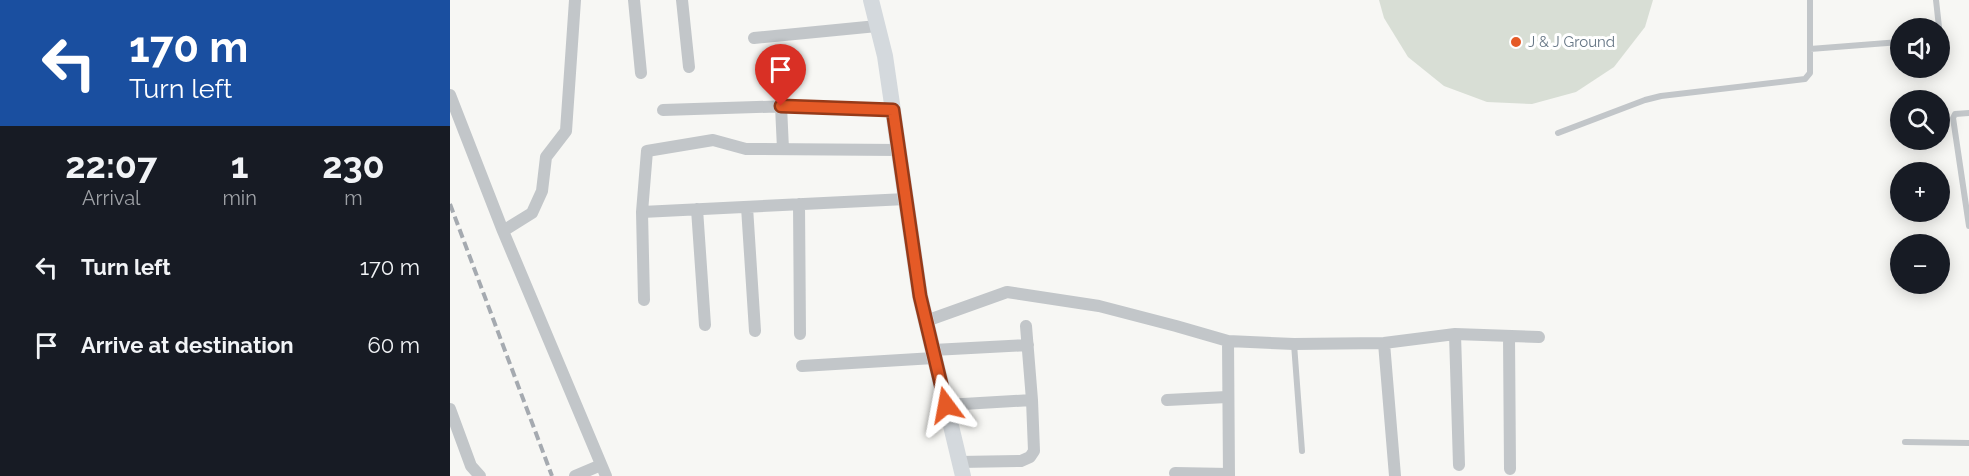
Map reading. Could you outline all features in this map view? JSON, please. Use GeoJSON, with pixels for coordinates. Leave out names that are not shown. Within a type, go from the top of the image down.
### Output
{"type":"FeatureCollection","features":[{"type":"Feature","properties":{"kind":"street"},"geometry":{"type":"LineString","coordinates":[[503,231],[532,213],[542,191],[546,157],[566,131],[575,0]]}},
{"type":"Feature","properties":{"kind":"street"},"geometry":{"type":"LineString","coordinates":[[634,0],[641,73]]}},
{"type":"Feature","properties":{"kind":"street"},"geometry":{"type":"LineString","coordinates":[[682,0],[689,67]]}},
{"type":"Feature","properties":{"kind":"street"},"geometry":{"type":"LineString","coordinates":[[871,0],[885,57],[920,296],[961,469],[1022,461],[1030,457],[1034,451],[1026,326]]}},
{"type":"Feature","properties":{"kind":"street"},"geometry":{"type":"LineString","coordinates":[[754,38],[877,26]]}},
{"type":"Feature","properties":{"kind":"street"},"geometry":{"type":"LineString","coordinates":[[450,95],[503,231],[604,471],[575,476]]}},
{"type":"Feature","properties":{"kind":"street"},"geometry":{"type":"LineString","coordinates":[[663,111],[781,106],[893,110]]}},
{"type":"Feature","properties":{"kind":"street"},"geometry":{"type":"LineString","coordinates":[[781,106],[783,149]]}},
{"type":"Feature","properties":{"kind":"street"},"geometry":{"type":"LineString","coordinates":[[644,300],[642,212],[647,151],[712,140],[746,149],[898,150]]}},
{"type":"Feature","properties":{"kind":"street"},"geometry":{"type":"LineString","coordinates":[[642,212],[906,199]]}},
{"type":"Feature","properties":{"kind":"street"},"geometry":{"type":"LineString","coordinates":[[799,204],[800,333]]}},
{"type":"Feature","properties":{"kind":"street"},"geometry":{"type":"LineString","coordinates":[[747,207],[755,331]]}},
{"type":"Feature","properties":{"kind":"street"},"geometry":{"type":"LineString","coordinates":[[697,209],[705,325]]}},
{"type":"Feature","properties":{"kind":"street"},"geometry":{"type":"LineString","coordinates":[[926,321],[1007,292],[1099,306],[1228,341],[1294,344],[1384,343],[1455,334],[1539,337]]}},
{"type":"Feature","properties":{"kind":"street"},"geometry":{"type":"LineString","coordinates":[[1455,334],[1459,465]]}},
{"type":"Feature","properties":{"kind":"street"},"geometry":{"type":"LineString","coordinates":[[1509,336],[1510,469]]}},
{"type":"Feature","properties":{"kind":"street"},"geometry":{"type":"LineString","coordinates":[[1175,473],[1229,475],[1228,341]]}},
{"type":"Feature","properties":{"kind":"street"},"geometry":{"type":"LineString","coordinates":[[1384,343],[1395,476]]}},
{"type":"Feature","properties":{"kind":"street"},"geometry":{"type":"LineString","coordinates":[[801,366],[1028,345]]}},
{"type":"Feature","properties":{"kind":"street"},"geometry":{"type":"LineString","coordinates":[[1167,400],[1227,397]]}},
{"type":"Feature","properties":{"kind":"street"},"geometry":{"type":"LineString","coordinates":[[946,405],[1032,400]]}},
{"type":"Feature","properties":{"kind":"street"},"geometry":{"type":"LineString","coordinates":[[450,410],[471,466],[480,476]]}},
{"type":"Feature","properties":{"kind":"lane"},"geometry":{"type":"LineString","coordinates":[[1558,133],[1661,96],[1805,79],[1810,73],[1810,0]]}},
{"type":"Feature","properties":{"kind":"lane"},"geometry":{"type":"LineString","coordinates":[[1936,0],[1939,18]]}},
{"type":"Feature","properties":{"kind":"lane"},"geometry":{"type":"LineString","coordinates":[[1810,49],[1890,43]]}},
{"type":"Feature","properties":{"kind":"lane"},"geometry":{"type":"LineString","coordinates":[[1969,113],[1955,114],[1953,117],[1969,226]]}},
{"type":"Feature","properties":{"kind":"lane"},"geometry":{"type":"LineString","coordinates":[[1294,344],[1302,451]]}},
{"type":"Feature","properties":{"kind":"lane"},"geometry":{"type":"LineString","coordinates":[[1905,442],[1969,443]]}},
{"type":"Feature","properties":{"kind":"shaded area","name":"J & J Ground"},"geometry":{"type":"Polygon","coordinates":[[[1379,0],[1653,0],[1645,27],[1614,67],[1576,92],[1532,104],[1487,102],[1444,86],[1408,57],[1384,18],[1379,0]]]}},
{"type":"Feature","properties":{"kind":"railway"},"geometry":{"type":"LineString","coordinates":[[450,204],[552,476]]}},
{"type":"Feature","properties":{"kind":"place","name":"J & J Ground"},"geometry":{"type":"Point","coordinates":[1516,42]}},
{"type":"Feature","properties":{"kind":"route"},"geometry":{"type":"LineString","coordinates":[[781,106],[893,110],[920,296],[946,405]]}}]}
